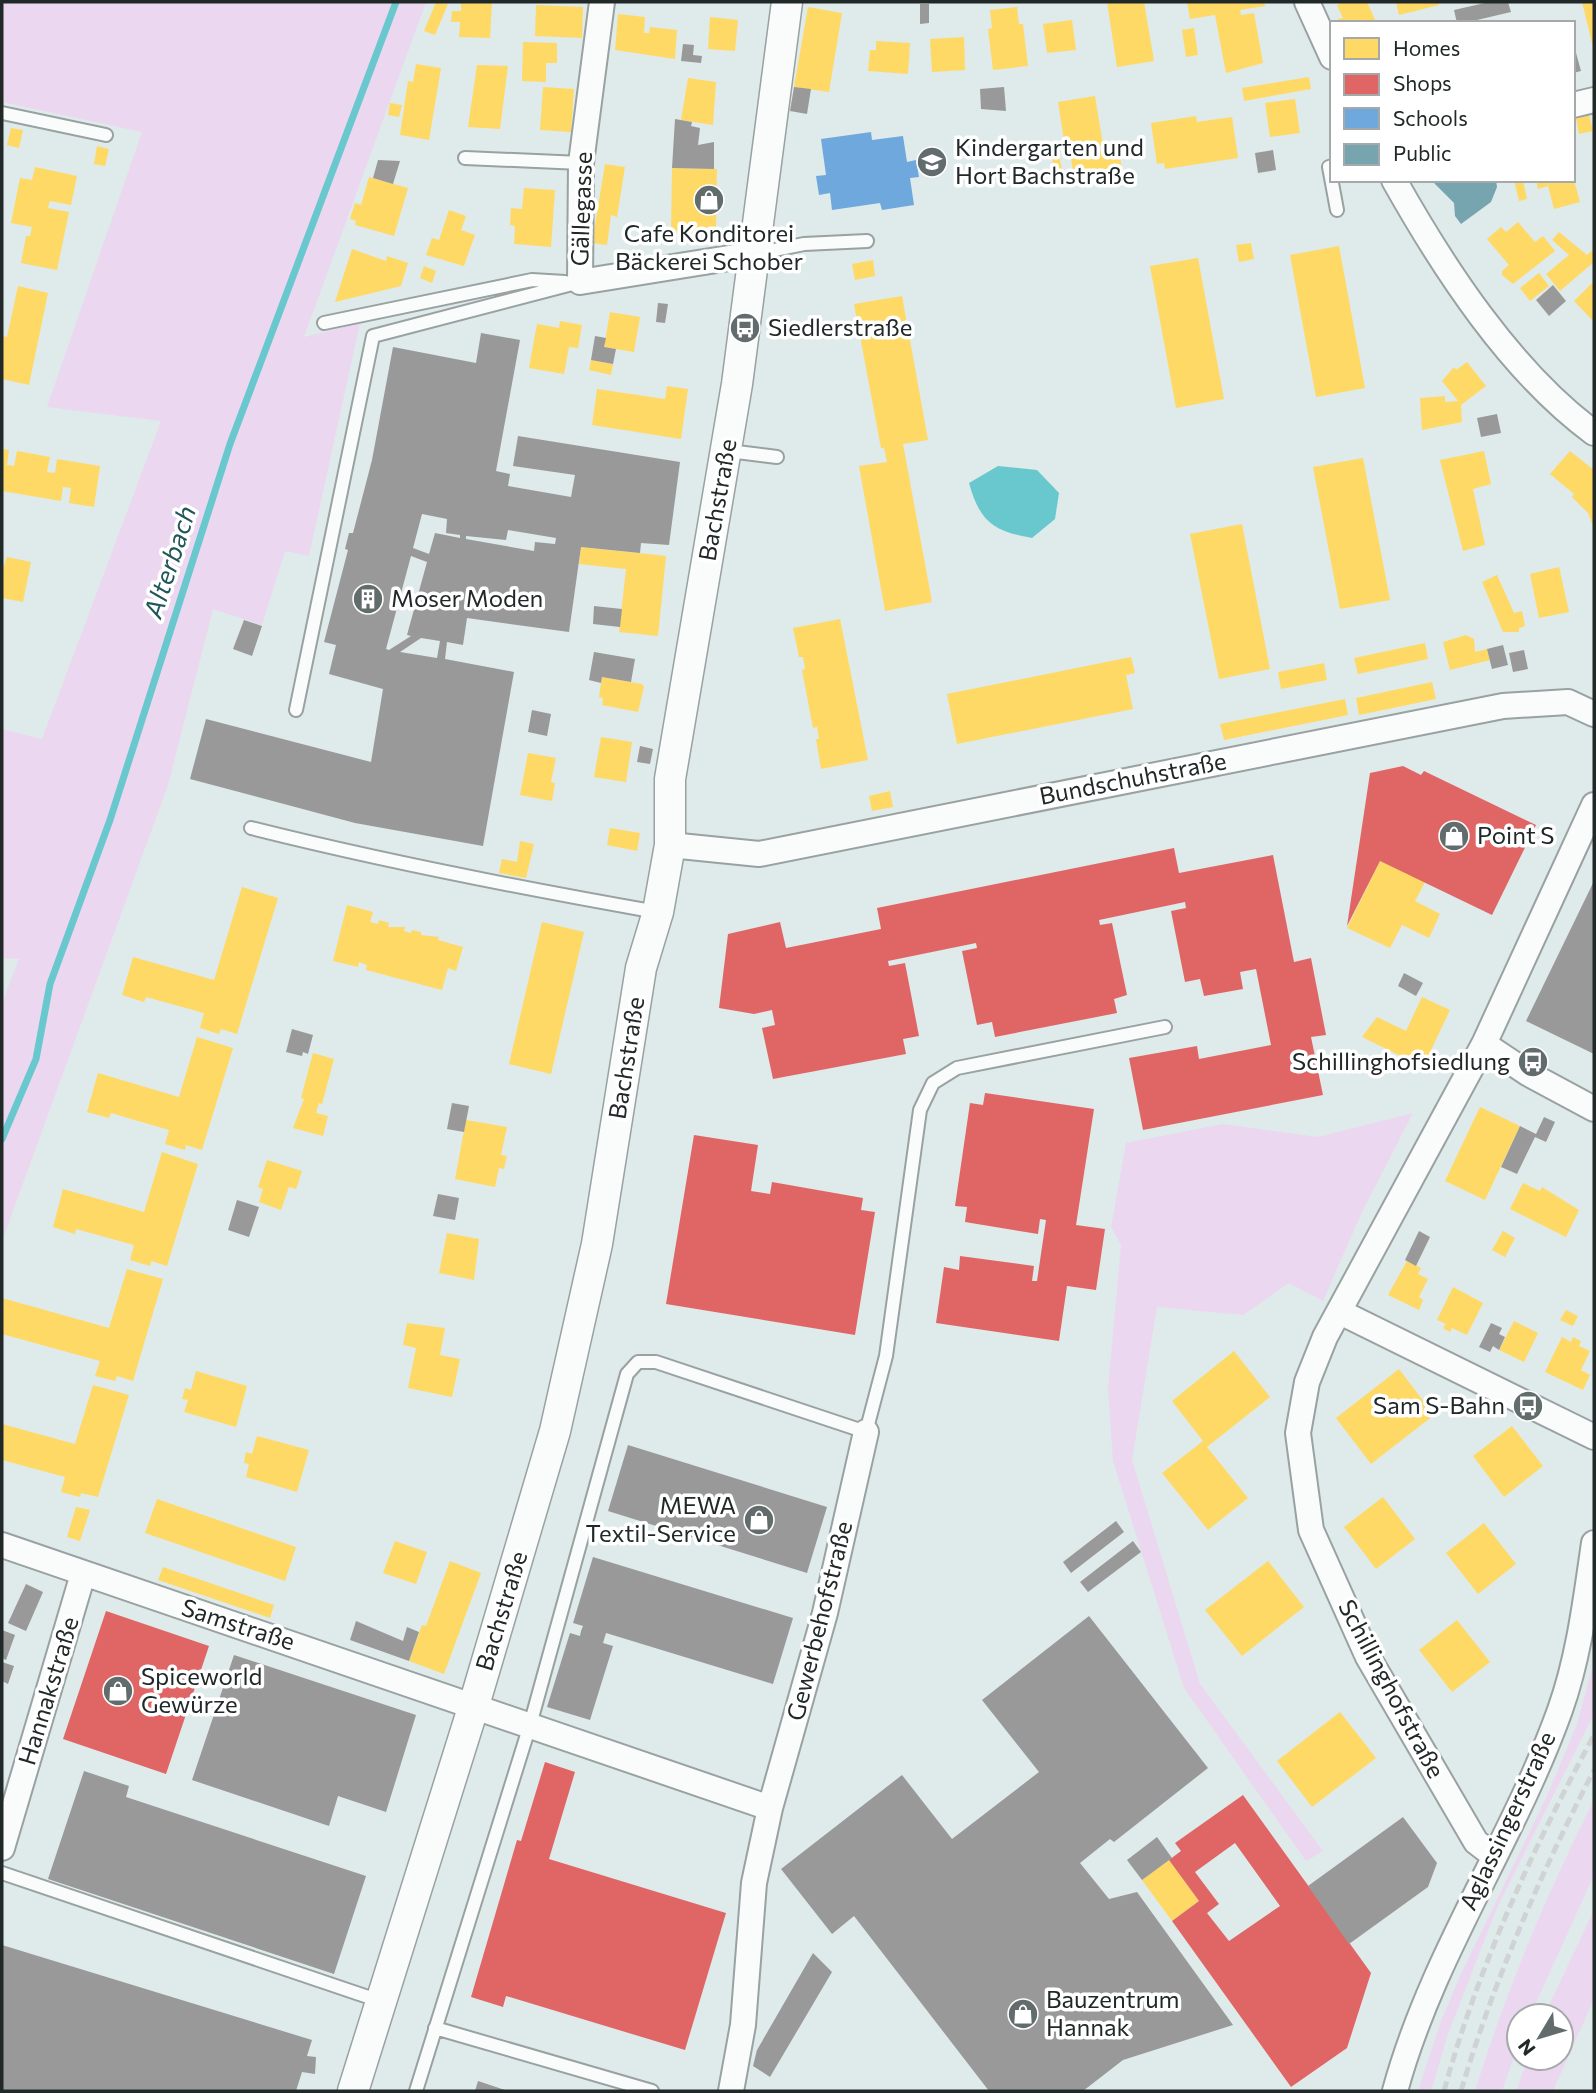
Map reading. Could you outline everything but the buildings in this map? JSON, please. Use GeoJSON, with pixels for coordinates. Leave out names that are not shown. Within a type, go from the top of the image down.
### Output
{"type":"FeatureCollection","features":[{"type":"Feature","properties":{"kind":"street","name":"Gällegasse"},"geometry":{"type":"LineString","coordinates":[[602,2],[581,163],[580,282],[754,254]]}},
{"type":"Feature","properties":{"kind":"street","name":"Bachstraße"},"geometry":{"type":"LineString","coordinates":[[353,2091],[474,1705],[555,1431],[597,1244],[640,968],[658,912],[670,845],[670,779],[726,456],[787,2]]}},
{"type":"Feature","properties":{"kind":"street"},"geometry":{"type":"LineString","coordinates":[[1307,2],[1330,53]]}},
{"type":"Feature","properties":{"kind":"street"},"geometry":{"type":"LineString","coordinates":[[1575,105],[1594,100]]}},
{"type":"Feature","properties":{"kind":"street"},"geometry":{"type":"LineString","coordinates":[[1395,182],[1419,225],[1487,323],[1559,405],[1594,433]]}},
{"type":"Feature","properties":{"kind":"street","name":"Bundschuhstraße"},"geometry":{"type":"LineString","coordinates":[[670,845],[759,854],[1503,706],[1568,702],[1594,714]]}},
{"type":"Feature","properties":{"kind":"street","name":"Schillinghofstraße"},"geometry":{"type":"LineString","coordinates":[[1493,1855],[1476,1842],[1368,1657],[1306,1516],[1298,1433],[1307,1382],[1325,1337],[1484,1044],[1594,805]]}},
{"type":"Feature","properties":{"kind":"street"},"geometry":{"type":"LineString","coordinates":[[1484,1044],[1529,1074],[1594,1109]]}},
{"type":"Feature","properties":{"kind":"street"},"geometry":{"type":"LineString","coordinates":[[1340,1312],[1594,1437]]}},
{"type":"Feature","properties":{"kind":"street","name":"Gewerbehofstraße"},"geometry":{"type":"LineString","coordinates":[[731,2091],[743,2025],[754,1883],[770,1808],[825,1613],[866,1432]]}},
{"type":"Feature","properties":{"kind":"street","name":"Aglassingerstraße"},"geometry":{"type":"LineString","coordinates":[[1395,2091],[1437,1971],[1533,1777],[1561,1708],[1584,1611],[1594,1543]]}},
{"type":"Feature","properties":{"kind":"street","name":"Samstraße"},"geometry":{"type":"LineString","coordinates":[[2,1545],[474,1705]]}},
{"type":"Feature","properties":{"kind":"street","name":"Hannakstraße"},"geometry":{"type":"LineString","coordinates":[[2,1848],[83,1574]]}},
{"type":"Feature","properties":{"kind":"street"},"geometry":{"type":"LineString","coordinates":[[474,1705],[770,1808]]}},
{"type":"Feature","properties":{"kind":"lane"},"geometry":{"type":"LineString","coordinates":[[2,113],[106,135]]}},
{"type":"Feature","properties":{"kind":"lane"},"geometry":{"type":"LineString","coordinates":[[465,158],[581,163]]}},
{"type":"Feature","properties":{"kind":"lane"},"geometry":{"type":"LineString","coordinates":[[1332,182],[1337,210]]}},
{"type":"Feature","properties":{"kind":"lane"},"geometry":{"type":"LineString","coordinates":[[754,254],[804,244],[867,241]]}},
{"type":"Feature","properties":{"kind":"lane"},"geometry":{"type":"LineString","coordinates":[[324,323],[532,281],[580,282]]}},
{"type":"Feature","properties":{"kind":"lane"},"geometry":{"type":"LineString","coordinates":[[296,710],[373,336],[580,282]]}},
{"type":"Feature","properties":{"kind":"lane"},"geometry":{"type":"LineString","coordinates":[[726,456],[737,452],[777,457]]}},
{"type":"Feature","properties":{"kind":"lane"},"geometry":{"type":"LineString","coordinates":[[251,828],[336,849],[522,888],[658,912]]}},
{"type":"Feature","properties":{"kind":"lane"},"geometry":{"type":"LineString","coordinates":[[416,2091],[530,1726],[628,1374],[638,1362],[656,1362],[866,1432],[886,1356],[920,1110],[933,1083],[957,1068],[1165,1027]]}},
{"type":"Feature","properties":{"kind":"lane"},"geometry":{"type":"LineString","coordinates":[[2,1873],[381,2001]]}},
{"type":"Feature","properties":{"kind":"lane"},"geometry":{"type":"LineString","coordinates":[[435,2028],[652,2091]]}},
{"type":"Feature","properties":{"kind":"shaded area"},"geometry":{"type":"Polygon","coordinates":[[[2,2],[426,2],[304,337],[360,323],[309,556],[285,551],[262,625],[213,609],[168,785],[2,1241],[2,1003],[19,959],[2,958],[2,729],[42,739],[161,421],[47,407],[142,132],[2,102],[2,2]]]}},
{"type":"Feature","properties":{"kind":"shaded area"},"geometry":{"type":"Polygon","coordinates":[[[1413,1113],[1362,1212],[1323,1301],[1289,1283],[1243,1315],[1157,1307],[1132,1460],[1200,1684],[1323,1851],[1306,1861],[1184,1688],[1113,1461],[1108,1388],[1121,1245],[1111,1227],[1126,1143],[1223,1124],[1317,1137],[1413,1113]]]}},
{"type":"Feature","properties":{"kind":"shaded area"},"geometry":{"type":"Polygon","coordinates":[[[1594,1661],[1594,1714],[1497,1908],[1448,2034],[1431,2091],[1418,2091],[1441,2021],[1461,1974],[1547,1796],[1577,1724],[1594,1661]]]}},
{"type":"Feature","properties":{"kind":"shaded area"},"geometry":{"type":"Polygon","coordinates":[[[1594,1800],[1594,1875],[1536,2002],[1506,2002],[1529,1943],[1594,1800]]]}},
{"type":"Feature","properties":{"kind":"shaded area"},"geometry":{"type":"Polygon","coordinates":[[[1594,1910],[1594,1999],[1575,2042],[1575,2002],[1551,2002],[1594,1910]]]}},
{"type":"Feature","properties":{"kind":"shaded area"},"geometry":{"type":"Polygon","coordinates":[[[1505,2003],[1505,2072],[1509,2072],[1502,2091],[1475,2091],[1505,2003]]]}},
{"type":"Feature","properties":{"kind":"shaded area"},"geometry":{"type":"Polygon","coordinates":[[[1523,2072],[1561,2072],[1553,2091],[1516,2091],[1523,2072]]]}},
{"type":"Feature","properties":{"kind":"water"},"geometry":{"type":"Polygon","coordinates":[[[998,466],[1037,470],[1059,493],[1055,519],[1032,538],[998,528],[983,516],[978,507],[969,483],[998,466]]]}},
{"type":"Feature","properties":{"kind":"waterway","name":"Alterbach"},"geometry":{"type":"LineString","coordinates":[[2,1139],[36,1059],[50,984],[110,820],[230,444],[396,2]]}},
{"type":"Feature","properties":{"kind":"railway"},"geometry":{"type":"LineString","coordinates":[[1444,2091],[1490,1954],[1529,1865],[1594,1735]]}},
{"type":"Feature","properties":{"kind":"railway"},"geometry":{"type":"LineString","coordinates":[[1461,2091],[1488,2008],[1520,1927],[1594,1770]]}},
{"type":"Feature","properties":{"kind":"place","name":"Kindergarten und Hort Bachstraße"},"geometry":{"type":"Point","coordinates":[932,162]}},
{"type":"Feature","properties":{"kind":"place","name":"Cafe Konditorei Bäckerei Schober"},"geometry":{"type":"Point","coordinates":[709,200]}},
{"type":"Feature","properties":{"kind":"place","name":"Siedlerstraße"},"geometry":{"type":"Point","coordinates":[745,328]}},
{"type":"Feature","properties":{"kind":"place","name":"Moser Moden"},"geometry":{"type":"Point","coordinates":[368,599]}},
{"type":"Feature","properties":{"kind":"place","name":"Point S"},"geometry":{"type":"Point","coordinates":[1454,836]}},
{"type":"Feature","properties":{"kind":"place","name":"Schillinghofsiedlung"},"geometry":{"type":"Point","coordinates":[1533,1062]}},
{"type":"Feature","properties":{"kind":"place","name":"Sam S-Bahn"},"geometry":{"type":"Point","coordinates":[1528,1406]}},
{"type":"Feature","properties":{"kind":"place","name":"MEWA Textil-Service"},"geometry":{"type":"Point","coordinates":[759,1520]}},
{"type":"Feature","properties":{"kind":"place","name":"Spiceworld Gewürze"},"geometry":{"type":"Point","coordinates":[118,1691]}},
{"type":"Feature","properties":{"kind":"place","name":"Bauzentrum Hannak"},"geometry":{"type":"Point","coordinates":[1023,2014]}}]}
